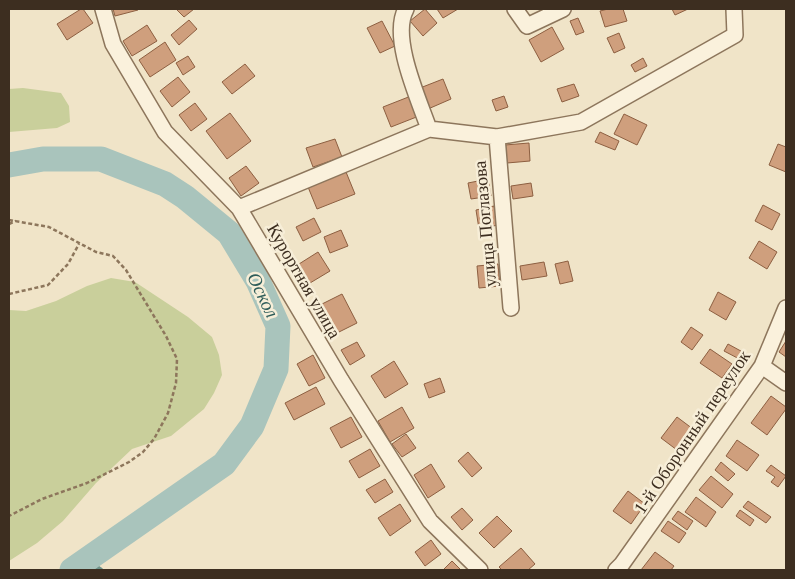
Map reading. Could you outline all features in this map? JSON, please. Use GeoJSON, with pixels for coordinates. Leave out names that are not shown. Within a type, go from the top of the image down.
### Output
{"type":"FeatureCollection","features":[{"type":"Feature","properties":{"kind":"street","name":"Курортная улица"},"geometry":{"type":"LineString","coordinates":[[103,9],[113,44],[165,132],[239,208],[341,380],[430,522],[480,570]]}},
{"type":"Feature","properties":{"kind":"street"},"geometry":{"type":"LineString","coordinates":[[406,9],[404,11],[400,37],[429,129]]}},
{"type":"Feature","properties":{"kind":"street"},"geometry":{"type":"LineString","coordinates":[[515,9],[527,26],[563,9]]}},
{"type":"Feature","properties":{"kind":"street"},"geometry":{"type":"LineString","coordinates":[[239,208],[429,129],[497,137],[581,122],[735,35],[734,9]]}},
{"type":"Feature","properties":{"kind":"street","name":"улица Поглазова"},"geometry":{"type":"LineString","coordinates":[[497,137],[511,308]]}},
{"type":"Feature","properties":{"kind":"street","name":"1-й Оборонный переулок"},"geometry":{"type":"LineString","coordinates":[[616,570],[634,548],[762,366],[786,308]]}},
{"type":"Feature","properties":{"kind":"street"},"geometry":{"type":"LineString","coordinates":[[762,366],[786,383]]}},
{"type":"Feature","properties":{"kind":"path"},"geometry":{"type":"LineString","coordinates":[[9,222],[18,221],[49,227],[96,252],[114,256],[126,270],[166,336],[177,359],[174,391],[168,413],[154,439],[143,452],[129,462],[87,484],[42,499],[9,516]]}},
{"type":"Feature","properties":{"kind":"path"},"geometry":{"type":"LineString","coordinates":[[9,294],[48,285],[68,264],[79,244]]}},
{"type":"Feature","properties":{"kind":"green space"},"geometry":{"type":"Polygon","coordinates":[[[23,88],[61,93],[69,106],[70,122],[57,128],[9,132],[9,89],[23,88]]]}},
{"type":"Feature","properties":{"kind":"green space"},"geometry":{"type":"Polygon","coordinates":[[[111,278],[135,282],[188,317],[212,337],[219,355],[222,375],[204,409],[171,436],[132,449],[96,483],[63,521],[37,543],[9,561],[9,310],[26,311],[56,301],[87,286],[111,278]]]}},
{"type":"Feature","properties":{"kind":"building"},"geometry":{"type":"Polygon","coordinates":[[[83,9],[93,23],[67,40],[57,24],[83,9]]]}},
{"type":"Feature","properties":{"kind":"building"},"geometry":{"type":"Polygon","coordinates":[[[113,9],[137,9],[138,10],[115,16],[113,9]]]}},
{"type":"Feature","properties":{"kind":"building"},"geometry":{"type":"Polygon","coordinates":[[[176,9],[194,9],[184,17],[176,9]]]}},
{"type":"Feature","properties":{"kind":"building"},"geometry":{"type":"Polygon","coordinates":[[[425,9],[437,23],[423,36],[410,21],[425,9]]]}},
{"type":"Feature","properties":{"kind":"building"},"geometry":{"type":"Polygon","coordinates":[[[437,9],[458,9],[443,18],[437,9]]]}},
{"type":"Feature","properties":{"kind":"building"},"geometry":{"type":"Polygon","coordinates":[[[623,9],[627,21],[605,27],[600,11],[623,9]]]}},
{"type":"Feature","properties":{"kind":"building"},"geometry":{"type":"Polygon","coordinates":[[[672,9],[688,9],[675,15],[672,9]]]}},
{"type":"Feature","properties":{"kind":"building"},"geometry":{"type":"Polygon","coordinates":[[[578,18],[584,32],[576,35],[570,21],[578,18]]]}},
{"type":"Feature","properties":{"kind":"building"},"geometry":{"type":"Polygon","coordinates":[[[189,20],[197,29],[179,45],[171,35],[189,20]]]}},
{"type":"Feature","properties":{"kind":"building"},"geometry":{"type":"Polygon","coordinates":[[[382,21],[395,46],[380,53],[367,28],[382,21]]]}},
{"type":"Feature","properties":{"kind":"building"},"geometry":{"type":"Polygon","coordinates":[[[147,25],[157,41],[132,56],[123,41],[147,25]]]}},
{"type":"Feature","properties":{"kind":"building"},"geometry":{"type":"Polygon","coordinates":[[[552,27],[564,49],[541,62],[529,40],[552,27]]]}},
{"type":"Feature","properties":{"kind":"building"},"geometry":{"type":"Polygon","coordinates":[[[619,33],[625,48],[614,53],[607,38],[619,33]]]}},
{"type":"Feature","properties":{"kind":"building"},"geometry":{"type":"Polygon","coordinates":[[[165,42],[176,60],[150,77],[139,60],[165,42]]]}},
{"type":"Feature","properties":{"kind":"building"},"geometry":{"type":"Polygon","coordinates":[[[188,56],[195,67],[183,75],[176,63],[188,56]]]}},
{"type":"Feature","properties":{"kind":"building"},"geometry":{"type":"Polygon","coordinates":[[[643,58],[647,66],[635,72],[631,65],[643,58]]]}},
{"type":"Feature","properties":{"kind":"building"},"geometry":{"type":"Polygon","coordinates":[[[245,64],[255,76],[232,94],[222,82],[245,64]]]}},
{"type":"Feature","properties":{"kind":"building"},"geometry":{"type":"Polygon","coordinates":[[[178,77],[190,92],[172,107],[160,91],[178,77]]]}},
{"type":"Feature","properties":{"kind":"building"},"geometry":{"type":"Polygon","coordinates":[[[443,79],[451,99],[428,109],[420,88],[443,79]]]}},
{"type":"Feature","properties":{"kind":"building"},"geometry":{"type":"Polygon","coordinates":[[[574,84],[579,96],[562,102],[557,89],[574,84]]]}},
{"type":"Feature","properties":{"kind":"building"},"geometry":{"type":"Polygon","coordinates":[[[411,96],[419,116],[391,127],[383,107],[411,96]]]}},
{"type":"Feature","properties":{"kind":"building"},"geometry":{"type":"Polygon","coordinates":[[[504,96],[508,107],[496,111],[492,100],[504,96]]]}},
{"type":"Feature","properties":{"kind":"building"},"geometry":{"type":"Polygon","coordinates":[[[195,103],[207,119],[191,131],[179,115],[195,103]]]}},
{"type":"Feature","properties":{"kind":"building"},"geometry":{"type":"Polygon","coordinates":[[[230,113],[251,141],[227,159],[206,131],[230,113]]]}},
{"type":"Feature","properties":{"kind":"building"},"geometry":{"type":"Polygon","coordinates":[[[624,114],[647,125],[637,145],[614,134],[624,114]]]}},
{"type":"Feature","properties":{"kind":"building"},"geometry":{"type":"Polygon","coordinates":[[[600,132],[619,141],[615,150],[595,142],[600,132]]]}},
{"type":"Feature","properties":{"kind":"building"},"geometry":{"type":"Polygon","coordinates":[[[335,139],[342,157],[313,167],[306,148],[335,139]]]}},
{"type":"Feature","properties":{"kind":"building"},"geometry":{"type":"Polygon","coordinates":[[[529,143],[530,161],[507,163],[505,145],[529,143]]]}},
{"type":"Feature","properties":{"kind":"building"},"geometry":{"type":"Polygon","coordinates":[[[778,144],[786,147],[786,172],[769,165],[778,144]]]}},
{"type":"Feature","properties":{"kind":"building"},"geometry":{"type":"Polygon","coordinates":[[[246,166],[259,183],[241,196],[229,178],[246,166]]]}},
{"type":"Feature","properties":{"kind":"building"},"geometry":{"type":"Polygon","coordinates":[[[346,172],[355,194],[317,209],[308,187],[346,172]]]}},
{"type":"Feature","properties":{"kind":"building"},"geometry":{"type":"Polygon","coordinates":[[[488,179],[491,196],[471,199],[468,183],[488,179]]]}},
{"type":"Feature","properties":{"kind":"building"},"geometry":{"type":"Polygon","coordinates":[[[531,183],[533,196],[513,199],[511,186],[531,183]]]}},
{"type":"Feature","properties":{"kind":"building"},"geometry":{"type":"Polygon","coordinates":[[[763,205],[780,214],[772,230],[755,221],[763,205]]]}},
{"type":"Feature","properties":{"kind":"building"},"geometry":{"type":"Polygon","coordinates":[[[494,206],[498,225],[479,229],[476,210],[494,206]]]}},
{"type":"Feature","properties":{"kind":"building"},"geometry":{"type":"Polygon","coordinates":[[[314,218],[321,232],[303,241],[296,227],[314,218]]]}},
{"type":"Feature","properties":{"kind":"building"},"geometry":{"type":"Polygon","coordinates":[[[341,230],[348,246],[330,253],[324,237],[341,230]]]}},
{"type":"Feature","properties":{"kind":"building"},"geometry":{"type":"Polygon","coordinates":[[[759,241],[777,252],[767,269],[749,258],[759,241]]]}},
{"type":"Feature","properties":{"kind":"building"},"geometry":{"type":"Polygon","coordinates":[[[318,252],[330,271],[310,283],[299,264],[318,252]]]}},
{"type":"Feature","properties":{"kind":"building"},"geometry":{"type":"Polygon","coordinates":[[[568,261],[573,281],[560,284],[555,264],[568,261]]]}},
{"type":"Feature","properties":{"kind":"building"},"geometry":{"type":"Polygon","coordinates":[[[544,262],[547,276],[522,280],[520,266],[544,262]]]}},
{"type":"Feature","properties":{"kind":"building"},"geometry":{"type":"Polygon","coordinates":[[[498,264],[500,286],[479,288],[477,266],[498,264]]]}},
{"type":"Feature","properties":{"kind":"building"},"geometry":{"type":"Polygon","coordinates":[[[718,292],[736,302],[726,320],[709,310],[718,292]]]}},
{"type":"Feature","properties":{"kind":"building"},"geometry":{"type":"Polygon","coordinates":[[[342,294],[357,323],[337,333],[322,304],[342,294]]]}},
{"type":"Feature","properties":{"kind":"building"},"geometry":{"type":"Polygon","coordinates":[[[691,327],[703,335],[692,350],[681,342],[691,327]]]}},
{"type":"Feature","properties":{"kind":"building"},"geometry":{"type":"Polygon","coordinates":[[[786,341],[786,357],[779,352],[786,341]]]}},
{"type":"Feature","properties":{"kind":"building"},"geometry":{"type":"Polygon","coordinates":[[[357,342],[365,356],[350,365],[341,350],[357,342]]]}},
{"type":"Feature","properties":{"kind":"building"},"geometry":{"type":"Polygon","coordinates":[[[728,344],[750,356],[747,363],[724,351],[728,344]]]}},
{"type":"Feature","properties":{"kind":"building"},"geometry":{"type":"Polygon","coordinates":[[[710,349],[732,364],[722,378],[700,363],[710,349]]]}},
{"type":"Feature","properties":{"kind":"building"},"geometry":{"type":"Polygon","coordinates":[[[313,355],[325,378],[309,386],[297,364],[313,355]]]}},
{"type":"Feature","properties":{"kind":"building"},"geometry":{"type":"Polygon","coordinates":[[[394,361],[408,384],[385,398],[371,376],[394,361]]]}},
{"type":"Feature","properties":{"kind":"building"},"geometry":{"type":"Polygon","coordinates":[[[440,378],[445,392],[429,398],[424,384],[440,378]]]}},
{"type":"Feature","properties":{"kind":"building"},"geometry":{"type":"Polygon","coordinates":[[[316,387],[325,404],[294,420],[285,403],[316,387]]]}},
{"type":"Feature","properties":{"kind":"building"},"geometry":{"type":"Polygon","coordinates":[[[771,396],[786,407],[786,409],[767,435],[751,423],[771,396]]]}},
{"type":"Feature","properties":{"kind":"building"},"geometry":{"type":"Polygon","coordinates":[[[402,407],[414,428],[390,442],[378,421],[402,407]]]}},
{"type":"Feature","properties":{"kind":"building"},"geometry":{"type":"Polygon","coordinates":[[[351,417],[362,437],[341,448],[330,428],[351,417]]]}},
{"type":"Feature","properties":{"kind":"building"},"geometry":{"type":"Polygon","coordinates":[[[677,417],[693,429],[677,450],[661,438],[677,417]]]}},
{"type":"Feature","properties":{"kind":"building"},"geometry":{"type":"Polygon","coordinates":[[[406,434],[416,448],[402,457],[392,444],[406,434]]]}},
{"type":"Feature","properties":{"kind":"building"},"geometry":{"type":"Polygon","coordinates":[[[737,440],[759,455],[747,471],[726,456],[737,440]]]}},
{"type":"Feature","properties":{"kind":"building"},"geometry":{"type":"Polygon","coordinates":[[[370,449],[380,466],[359,478],[349,461],[370,449]]]}},
{"type":"Feature","properties":{"kind":"building"},"geometry":{"type":"Polygon","coordinates":[[[468,452],[482,468],[472,477],[458,461],[468,452]]]}},
{"type":"Feature","properties":{"kind":"building"},"geometry":{"type":"Polygon","coordinates":[[[721,462],[735,474],[728,481],[715,470],[721,462]]]}},
{"type":"Feature","properties":{"kind":"building"},"geometry":{"type":"Polygon","coordinates":[[[431,464],[445,487],[428,498],[414,475],[431,464]]]}},
{"type":"Feature","properties":{"kind":"building"},"geometry":{"type":"Polygon","coordinates":[[[771,465],[786,476],[778,487],[771,482],[775,477],[766,471],[771,465]]]}},
{"type":"Feature","properties":{"kind":"building"},"geometry":{"type":"Polygon","coordinates":[[[711,476],[733,494],[722,508],[699,490],[711,476]]]}},
{"type":"Feature","properties":{"kind":"building"},"geometry":{"type":"Polygon","coordinates":[[[385,479],[393,492],[375,503],[366,490],[385,479]]]}},
{"type":"Feature","properties":{"kind":"building"},"geometry":{"type":"Polygon","coordinates":[[[628,491],[645,504],[631,524],[613,511],[628,491]]]}},
{"type":"Feature","properties":{"kind":"building"},"geometry":{"type":"Polygon","coordinates":[[[696,497],[716,512],[706,527],[685,512],[696,497]]]}},
{"type":"Feature","properties":{"kind":"building"},"geometry":{"type":"Polygon","coordinates":[[[748,501],[771,517],[766,523],[743,507],[748,501]]]}},
{"type":"Feature","properties":{"kind":"building"},"geometry":{"type":"Polygon","coordinates":[[[400,504],[411,521],[390,536],[378,518],[400,504]]]}},
{"type":"Feature","properties":{"kind":"building"},"geometry":{"type":"Polygon","coordinates":[[[462,508],[473,520],[462,530],[451,517],[462,508]]]}},
{"type":"Feature","properties":{"kind":"building"},"geometry":{"type":"Polygon","coordinates":[[[740,510],[754,520],[750,526],[736,516],[740,510]]]}},
{"type":"Feature","properties":{"kind":"building"},"geometry":{"type":"Polygon","coordinates":[[[678,511],[693,521],[687,530],[672,519],[678,511]]]}},
{"type":"Feature","properties":{"kind":"building"},"geometry":{"type":"Polygon","coordinates":[[[497,516],[512,531],[494,548],[479,533],[497,516]]]}},
{"type":"Feature","properties":{"kind":"building"},"geometry":{"type":"Polygon","coordinates":[[[668,521],[686,533],[679,543],[661,531],[668,521]]]}},
{"type":"Feature","properties":{"kind":"building"},"geometry":{"type":"Polygon","coordinates":[[[431,540],[441,554],[425,566],[415,552],[431,540]]]}},
{"type":"Feature","properties":{"kind":"building"},"geometry":{"type":"Polygon","coordinates":[[[521,548],[535,564],[528,570],[502,570],[499,567],[521,548]]]}},
{"type":"Feature","properties":{"kind":"building"},"geometry":{"type":"Polygon","coordinates":[[[655,552],[674,566],[671,570],[641,570],[655,552]]]}},
{"type":"Feature","properties":{"kind":"building"},"geometry":{"type":"Polygon","coordinates":[[[452,561],[461,570],[443,570],[452,561]]]}},
{"type":"Feature","properties":{"kind":"waterway","name":"Оскол"},"geometry":{"type":"LineString","coordinates":[[9,165],[43,159],[101,159],[165,184],[185,197],[229,233],[258,281],[278,326],[276,369],[252,426],[224,464],[72,570]]}},
{"type":"Feature","properties":{"kind":"waterway"},"geometry":{"type":"LineString","coordinates":[[87,561],[101,570]]}}]}
